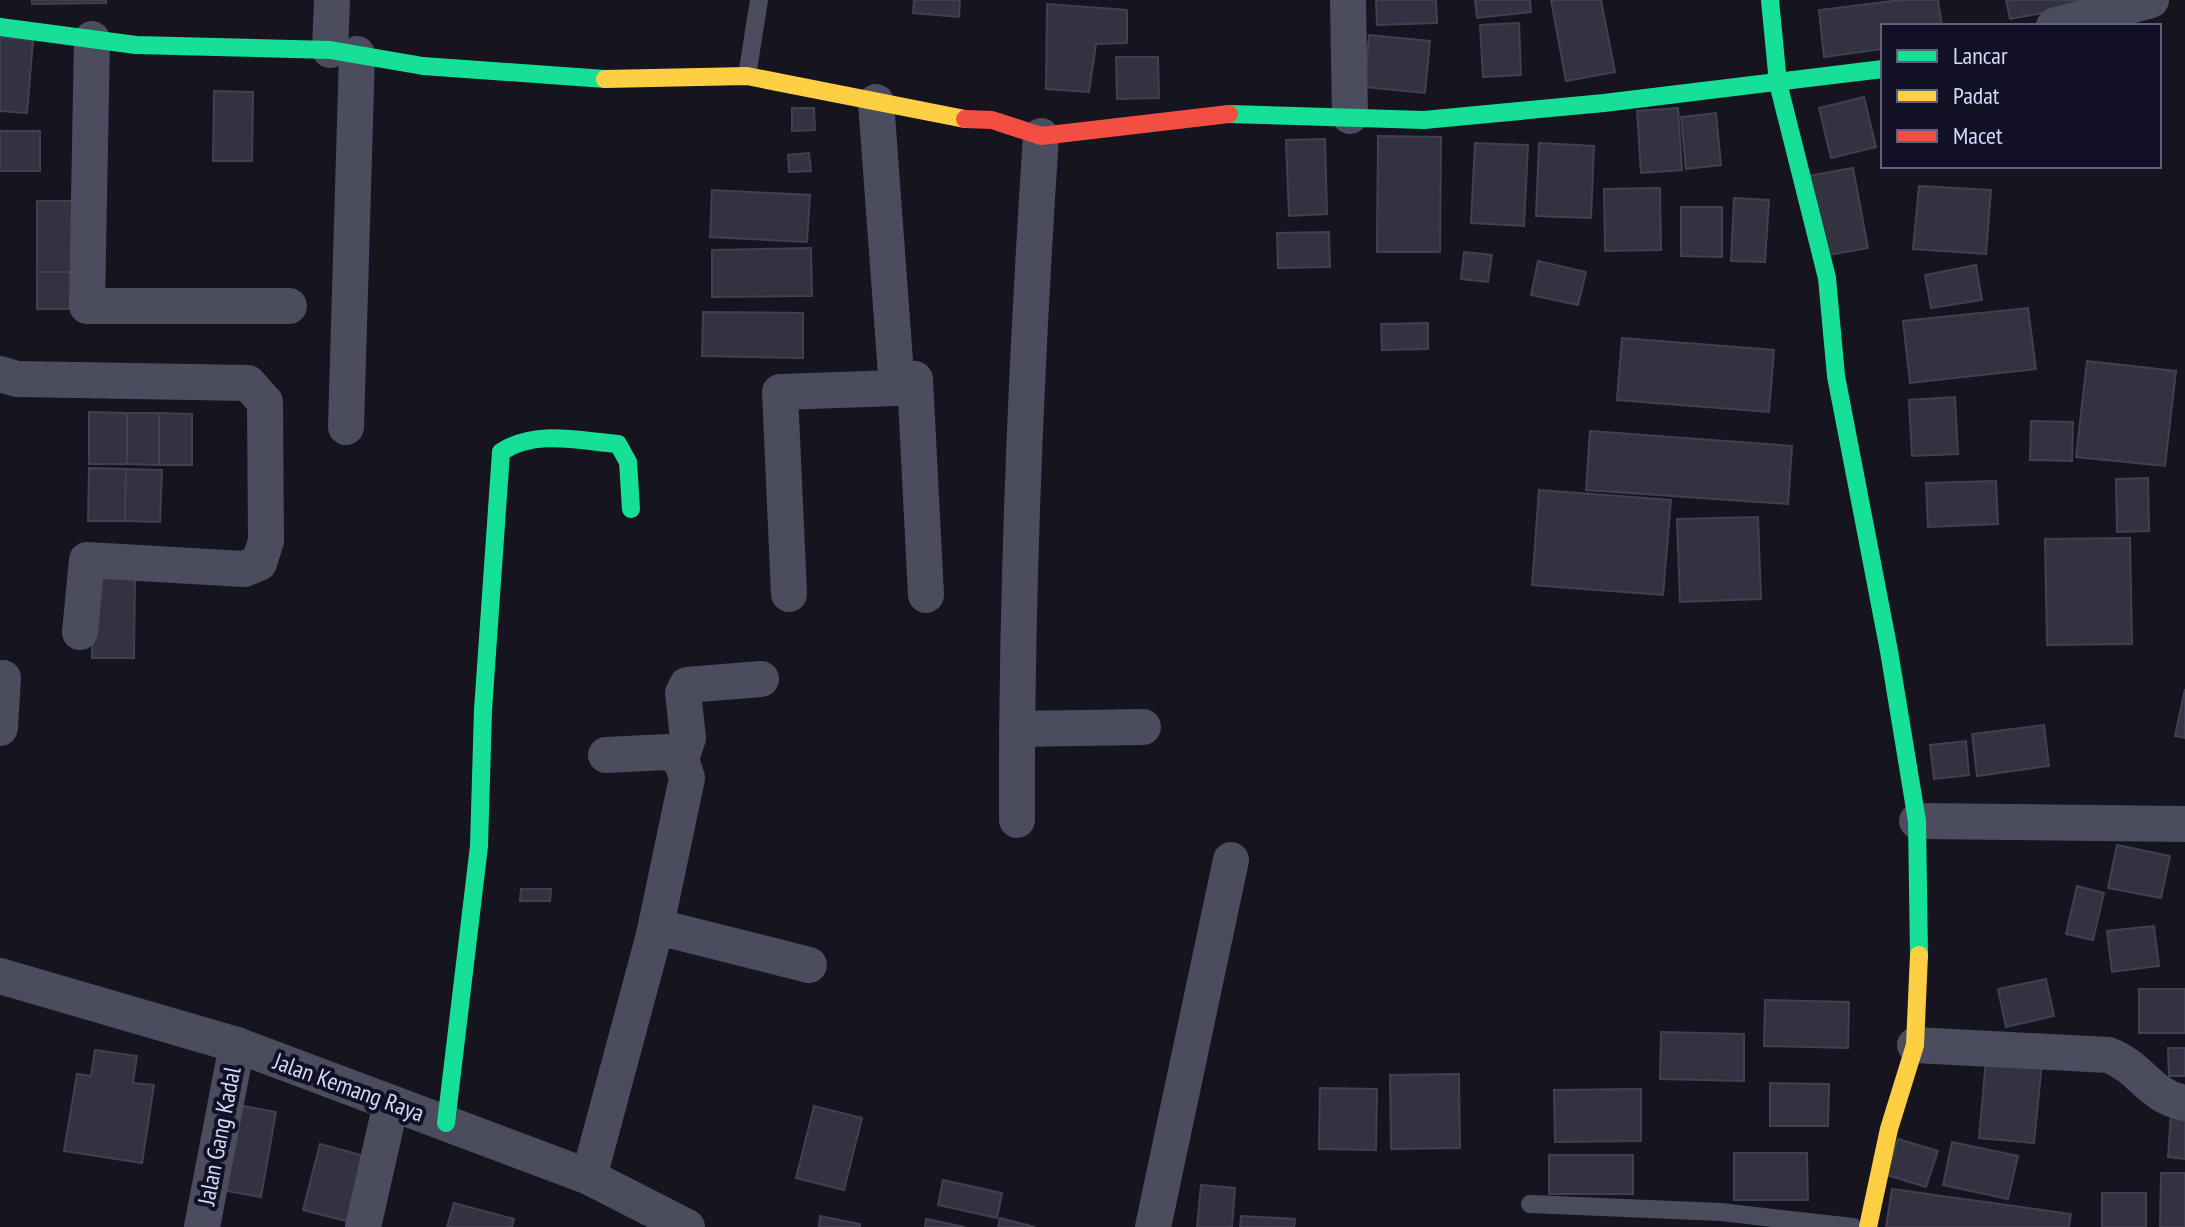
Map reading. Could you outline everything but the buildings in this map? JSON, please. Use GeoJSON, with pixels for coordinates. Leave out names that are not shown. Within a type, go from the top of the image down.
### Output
{"type":"FeatureCollection","features":[{"type":"Feature","properties":{"kind":"street"},"geometry":{"type":"LineString","coordinates":[[332,0],[343,52],[346,427]]}},
{"type":"Feature","properties":{"kind":"street"},"geometry":{"type":"LineString","coordinates":[[1348,0],[1350,116]]}},
{"type":"Feature","properties":{"kind":"street"},"geometry":{"type":"LineString","coordinates":[[1770,0],[1778,83],[1827,278],[1836,376],[1889,651],[1917,821],[1921,912],[1915,1045],[1889,1129],[1868,1227]]}},
{"type":"Feature","properties":{"kind":"street"},"geometry":{"type":"LineString","coordinates":[[2061,24],[2151,0]]}},
{"type":"Feature","properties":{"kind":"street"},"geometry":{"type":"LineString","coordinates":[[0,27],[136,45],[343,52],[423,66],[587,79],[747,76],[876,102],[992,120],[1041,136],[1245,112],[1424,120],[1881,69]]}},
{"type":"Feature","properties":{"kind":"street"},"geometry":{"type":"LineString","coordinates":[[92,39],[87,306],[289,306]]}},
{"type":"Feature","properties":{"kind":"street"},"geometry":{"type":"LineString","coordinates":[[876,102],[897,388]]}},
{"type":"Feature","properties":{"kind":"street"},"geometry":{"type":"LineString","coordinates":[[1017,820],[1017,609],[1026,365],[1041,136]]}},
{"type":"Feature","properties":{"kind":"street"},"geometry":{"type":"LineString","coordinates":[[0,374],[17,379],[248,383],[265,402],[266,541],[259,563],[244,569],[87,560],[80,632]]}},
{"type":"Feature","properties":{"kind":"street"},"geometry":{"type":"LineString","coordinates":[[789,594],[780,392],[897,388],[915,379],[926,595]]}},
{"type":"Feature","properties":{"kind":"street"},"geometry":{"type":"LineString","coordinates":[[446,1123],[479,846],[483,710],[501,452],[512,442],[531,439],[618,444],[628,462],[631,509]]}},
{"type":"Feature","properties":{"kind":"street"},"geometry":{"type":"LineString","coordinates":[[0,728],[3,678]]}},
{"type":"Feature","properties":{"kind":"street"},"geometry":{"type":"LineString","coordinates":[[589,1177],[654,935],[687,778],[681,759],[688,738],[683,693],[687,685],[761,679]]}},
{"type":"Feature","properties":{"kind":"street"},"geometry":{"type":"LineString","coordinates":[[1017,729],[1143,727]]}},
{"type":"Feature","properties":{"kind":"street"},"geometry":{"type":"LineString","coordinates":[[606,755],[667,752],[681,759]]}},
{"type":"Feature","properties":{"kind":"street"},"geometry":{"type":"LineString","coordinates":[[1917,821],[2185,824]]}},
{"type":"Feature","properties":{"kind":"street"},"geometry":{"type":"LineString","coordinates":[[1153,1227],[1231,860]]}},
{"type":"Feature","properties":{"kind":"street"},"geometry":{"type":"LineString","coordinates":[[654,935],[666,929],[809,965]]}},
{"type":"Feature","properties":{"kind":"street","name":"Jalan Kemang Raya"},"geometry":{"type":"LineString","coordinates":[[0,976],[237,1045],[589,1177],[687,1227]]}},
{"type":"Feature","properties":{"kind":"street","name":"Jalan Gang Kadal"},"geometry":{"type":"LineString","coordinates":[[202,1227],[237,1045]]}},
{"type":"Feature","properties":{"kind":"street"},"geometry":{"type":"LineString","coordinates":[[1915,1045],[2108,1055],[2127,1062],[2152,1091],[2185,1103]]}},
{"type":"Feature","properties":{"kind":"street"},"geometry":{"type":"LineString","coordinates":[[363,1227],[391,1103]]}},
{"type":"Feature","properties":{"kind":"lane"},"geometry":{"type":"LineString","coordinates":[[747,76],[759,0]]}},
{"type":"Feature","properties":{"kind":"lane"},"geometry":{"type":"LineString","coordinates":[[1530,1204],[1721,1212],[1853,1227]]}},
{"type":"Feature","properties":{"kind":"traffic: fast"},"geometry":{"type":"LineString","coordinates":[[1770,0],[1778,83],[1827,278],[1836,376],[1889,651],[1917,821],[1919,955]]}},
{"type":"Feature","properties":{"kind":"traffic: fast"},"geometry":{"type":"LineString","coordinates":[[0,27],[136,45],[330,50],[423,66],[605,79]]}},
{"type":"Feature","properties":{"kind":"traffic: fast"},"geometry":{"type":"LineString","coordinates":[[1229,114],[1424,120],[1604,103],[1881,69]]}},
{"type":"Feature","properties":{"kind":"traffic: fast"},"geometry":{"type":"LineString","coordinates":[[446,1123],[479,846],[483,710],[501,452],[514,445],[543,439],[618,444],[628,462],[631,509]]}},
{"type":"Feature","properties":{"kind":"traffic: slow"},"geometry":{"type":"LineString","coordinates":[[605,79],[747,76],[965,119]]}},
{"type":"Feature","properties":{"kind":"traffic: slow"},"geometry":{"type":"LineString","coordinates":[[1868,1227],[1889,1129],[1915,1045],[1919,955]]}},
{"type":"Feature","properties":{"kind":"traffic: jam"},"geometry":{"type":"LineString","coordinates":[[965,119],[992,120],[1041,136],[1229,114]]}}]}
